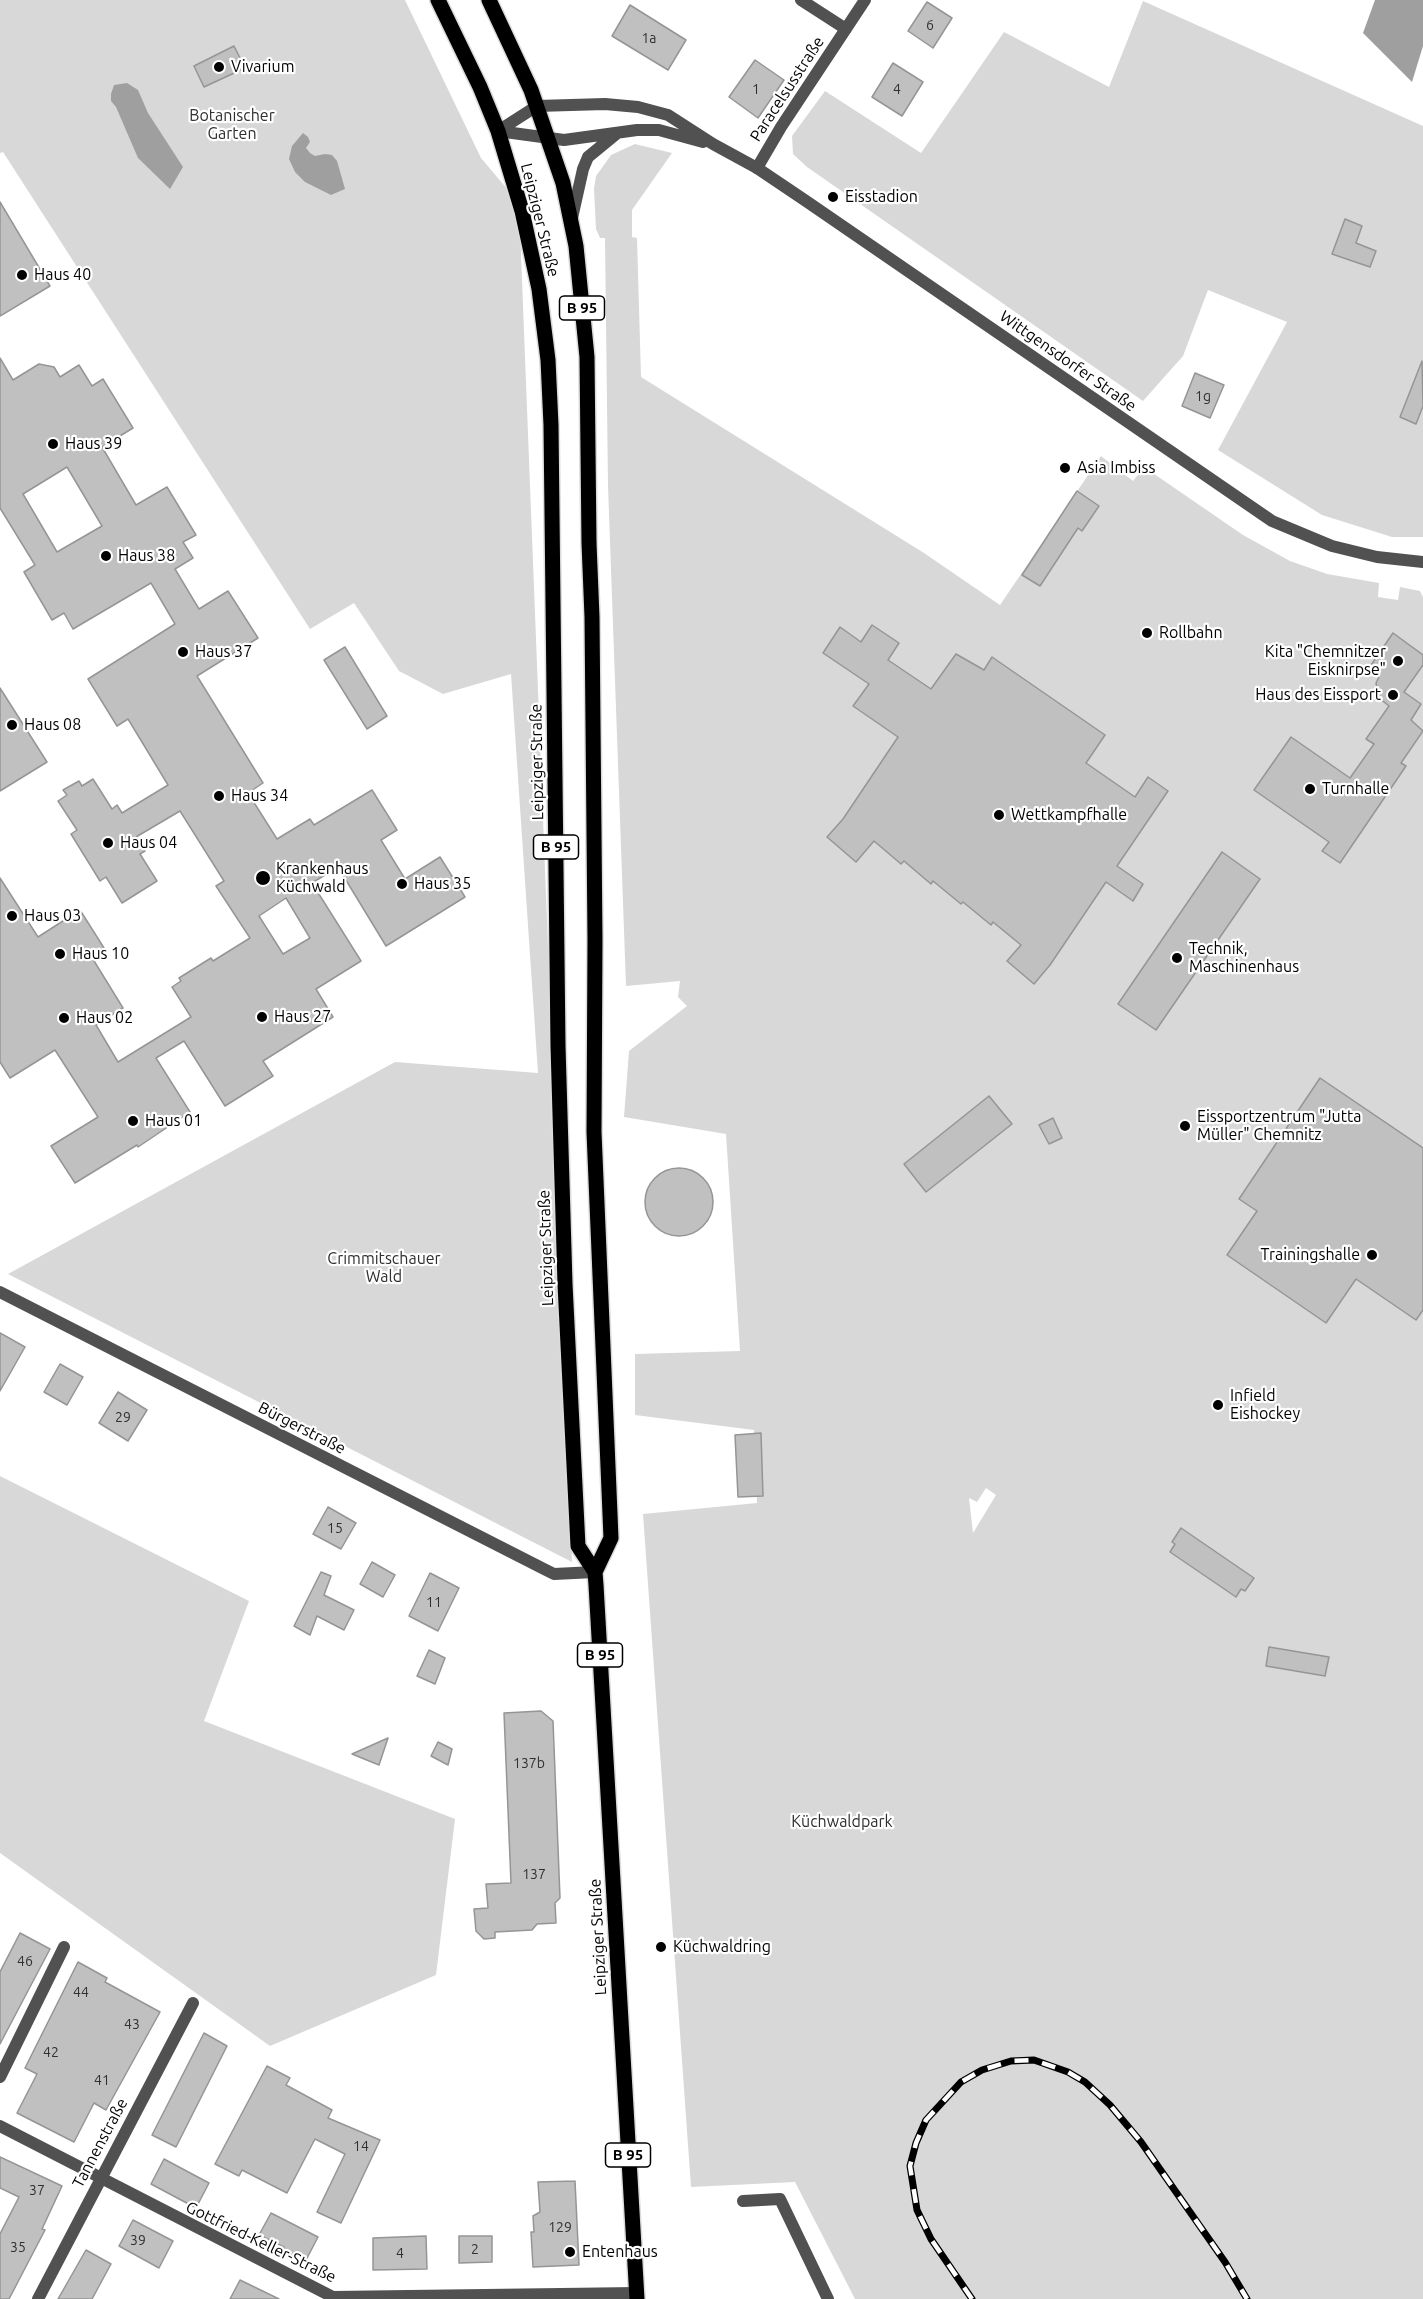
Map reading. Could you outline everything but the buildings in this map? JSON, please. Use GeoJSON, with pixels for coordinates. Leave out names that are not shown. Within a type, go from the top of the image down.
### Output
{"type":"FeatureCollection","features":[{"type":"Feature","properties":{"kind":"main road","name":"Leipziger Straße"},"geometry":{"type":"LineString","coordinates":[[438,0],[480,87],[498,131],[525,222],[539,289],[548,360],[551,425],[558,1046],[565,1284],[578,1546],[595,1572],[637,2296]]}},
{"type":"Feature","properties":{"kind":"main road","name":"Leipziger Straße"},"geometry":{"type":"LineString","coordinates":[[489,0],[516,54],[549,138],[563,183],[572,219],[579,269],[589,397],[595,928],[594,1132],[612,1538],[595,1572]]}},
{"type":"Feature","properties":{"kind":"street","name":"Paracelsusstraße"},"geometry":{"type":"LineString","coordinates":[[801,0],[846,29]]}},
{"type":"Feature","properties":{"kind":"street","name":"Paracelsusstraße"},"geometry":{"type":"LineString","coordinates":[[757,168],[781,127],[865,0]]}},
{"type":"Feature","properties":{"kind":"street","name":"Wittgensdorfer Straße"},"geometry":{"type":"LineString","coordinates":[[537,106],[604,104],[638,107],[668,115],[713,144],[757,168],[1272,521],[1332,546],[1377,557],[1423,562]]}},
{"type":"Feature","properties":{"kind":"street"},"geometry":{"type":"LineString","coordinates":[[498,131],[537,106]]}},
{"type":"Feature","properties":{"kind":"street","name":"Wittgensdorfer Straße"},"geometry":{"type":"LineString","coordinates":[[498,131],[564,140],[620,132],[659,130],[713,144]]}},
{"type":"Feature","properties":{"kind":"street"},"geometry":{"type":"LineString","coordinates":[[572,219],[583,169],[588,157],[599,146],[620,132]]}},
{"type":"Feature","properties":{"kind":"street","name":"Bürgerstraße"},"geometry":{"type":"LineString","coordinates":[[0,1292],[544,1569],[555,1574],[595,1572]]}},
{"type":"Feature","properties":{"kind":"street"},"geometry":{"type":"LineString","coordinates":[[0,2076],[64,1947]]}},
{"type":"Feature","properties":{"kind":"street","name":"Tannenstraße"},"geometry":{"type":"LineString","coordinates":[[38,2299],[193,2003]]}},
{"type":"Feature","properties":{"kind":"street","name":"Gottfried-Keller-Straße"},"geometry":{"type":"LineString","coordinates":[[0,2126],[99,2179],[333,2297],[637,2296]]}},
{"type":"Feature","properties":{"kind":"street"},"geometry":{"type":"LineString","coordinates":[[743,2201],[780,2199],[828,2299]]}},
{"type":"Feature","properties":{"kind":"green space","name":"Crimmitschauer Wald"},"geometry":{"type":"Polygon","coordinates":[[[0,0],[405,0],[481,158],[519,203],[572,1562],[8,1274],[395,1062],[538,1073],[511,674],[443,694],[399,671],[354,603],[310,629],[3,152],[0,153],[0,0]]]}},
{"type":"Feature","properties":{"kind":"green space"},"geometry":{"type":"Polygon","coordinates":[[[1143,1],[1423,126],[1423,537],[1392,537],[1322,515],[1218,450],[1287,322],[1208,290],[1183,356],[1143,401],[807,167],[793,154],[792,136],[825,91],[921,153],[1004,32],[1109,87],[1143,1]]]}},
{"type":"Feature","properties":{"kind":"green space","name":"Küchwaldpark"},"geometry":{"type":"Polygon","coordinates":[[[635,144],[672,153],[632,210],[632,237],[637,238],[641,377],[924,553],[1000,605],[1101,456],[1133,481],[1144,467],[1243,535],[1290,561],[1327,574],[1379,583],[1378,597],[1398,600],[1400,587],[1420,591],[1423,597],[1423,2299],[855,2299],[795,2182],[691,2187],[643,1514],[757,1503],[754,1430],[635,1415],[635,1354],[740,1351],[726,1134],[624,1117],[629,1051],[687,1006],[678,997],[680,981],[626,986],[608,486],[605,238],[600,238],[596,229],[594,189],[596,176],[611,155],[635,144]],[[986,1488],[977,1502],[969,1498],[973,1533],[996,1495],[986,1488]]]}},
{"type":"Feature","properties":{"kind":"green space"},"geometry":{"type":"Polygon","coordinates":[[[0,1476],[249,1601],[204,1721],[455,1819],[436,1975],[270,2046],[0,1853],[0,1476]]]}},
{"type":"Feature","properties":{"kind":"shaded area"},"geometry":{"type":"Polygon","coordinates":[[[1375,0],[1423,0],[1423,46],[1412,82],[1363,33],[1375,0]]]}},
{"type":"Feature","properties":{"kind":"shaded area"},"geometry":{"type":"Polygon","coordinates":[[[127,83],[138,90],[148,113],[183,167],[170,189],[138,158],[116,107],[111,101],[114,85],[127,83]]]}},
{"type":"Feature","properties":{"kind":"shaded area"},"geometry":{"type":"Polygon","coordinates":[[[303,133],[310,142],[306,148],[310,153],[315,156],[332,155],[337,161],[345,189],[331,195],[305,182],[295,172],[289,159],[292,146],[303,133]]]}},
{"type":"Feature","properties":{"kind":"railway"},"geometry":{"type":"LineString","coordinates":[[972,2299],[931,2239],[917,2210],[910,2166],[916,2143],[926,2120],[961,2082],[982,2070],[1011,2061],[1034,2060],[1068,2072],[1085,2082],[1110,2105],[1141,2142],[1225,2262],[1247,2299]]}},
{"type":"Feature","properties":{"kind":"place","name":"Vivarium"},"geometry":{"type":"Point","coordinates":[219,67]}},
{"type":"Feature","properties":{"kind":"place","name":"Eisstadion"},"geometry":{"type":"Point","coordinates":[833,197]}},
{"type":"Feature","properties":{"kind":"place","name":"Haus 40"},"geometry":{"type":"Point","coordinates":[22,275]}},
{"type":"Feature","properties":{"kind":"place","name":"Haus 39"},"geometry":{"type":"Point","coordinates":[53,444]}},
{"type":"Feature","properties":{"kind":"place","name":"Asia Imbiss"},"geometry":{"type":"Point","coordinates":[1065,468]}},
{"type":"Feature","properties":{"kind":"place","name":"Haus 38"},"geometry":{"type":"Point","coordinates":[106,556]}},
{"type":"Feature","properties":{"kind":"place","name":"Rollbahn"},"geometry":{"type":"Point","coordinates":[1147,633]}},
{"type":"Feature","properties":{"kind":"place","name":"Haus 37"},"geometry":{"type":"Point","coordinates":[183,652]}},
{"type":"Feature","properties":{"kind":"place","name":"Kita \"Chemnitzer Eisknirpse\""},"geometry":{"type":"Point","coordinates":[1398,661]}},
{"type":"Feature","properties":{"kind":"place","name":"Haus des Eissport"},"geometry":{"type":"Point","coordinates":[1393,695]}},
{"type":"Feature","properties":{"kind":"place","name":"Haus 08"},"geometry":{"type":"Point","coordinates":[12,725]}},
{"type":"Feature","properties":{"kind":"place","name":"Turnhalle"},"geometry":{"type":"Point","coordinates":[1310,789]}},
{"type":"Feature","properties":{"kind":"place","name":"Haus 34"},"geometry":{"type":"Point","coordinates":[219,796]}},
{"type":"Feature","properties":{"kind":"place","name":"Wettkampfhalle"},"geometry":{"type":"Point","coordinates":[999,815]}},
{"type":"Feature","properties":{"kind":"place","name":"Haus 04"},"geometry":{"type":"Point","coordinates":[108,843]}},
{"type":"Feature","properties":{"kind":"place","name":"Krankenhaus Küchwald"},"geometry":{"type":"Point","coordinates":[263,878]}},
{"type":"Feature","properties":{"kind":"place","name":"Haus 35"},"geometry":{"type":"Point","coordinates":[402,884]}},
{"type":"Feature","properties":{"kind":"place","name":"Haus 03"},"geometry":{"type":"Point","coordinates":[12,916]}},
{"type":"Feature","properties":{"kind":"place","name":"Haus 10"},"geometry":{"type":"Point","coordinates":[60,954]}},
{"type":"Feature","properties":{"kind":"place","name":"Technik, Maschinenhaus"},"geometry":{"type":"Point","coordinates":[1177,958]}},
{"type":"Feature","properties":{"kind":"place","name":"Haus 27"},"geometry":{"type":"Point","coordinates":[262,1017]}},
{"type":"Feature","properties":{"kind":"place","name":"Haus 02"},"geometry":{"type":"Point","coordinates":[64,1018]}},
{"type":"Feature","properties":{"kind":"place","name":"Haus 01"},"geometry":{"type":"Point","coordinates":[133,1121]}},
{"type":"Feature","properties":{"kind":"place","name":"Eissportzentrum \"Jutta Müller\" Chemnitz"},"geometry":{"type":"Point","coordinates":[1185,1126]}},
{"type":"Feature","properties":{"kind":"place","name":"Trainingshalle"},"geometry":{"type":"Point","coordinates":[1372,1255]}},
{"type":"Feature","properties":{"kind":"place","name":"Infield Eishockey"},"geometry":{"type":"Point","coordinates":[1218,1405]}},
{"type":"Feature","properties":{"kind":"place","name":"Küchwaldring"},"geometry":{"type":"Point","coordinates":[661,1947]}},
{"type":"Feature","properties":{"kind":"place","name":"Entenhaus"},"geometry":{"type":"Point","coordinates":[570,2252]}},
{"type":"Feature","properties":{"kind":"park label","name":"Botanischer Garten"},"geometry":{"type":"Point","coordinates":[232,125]}}]}
